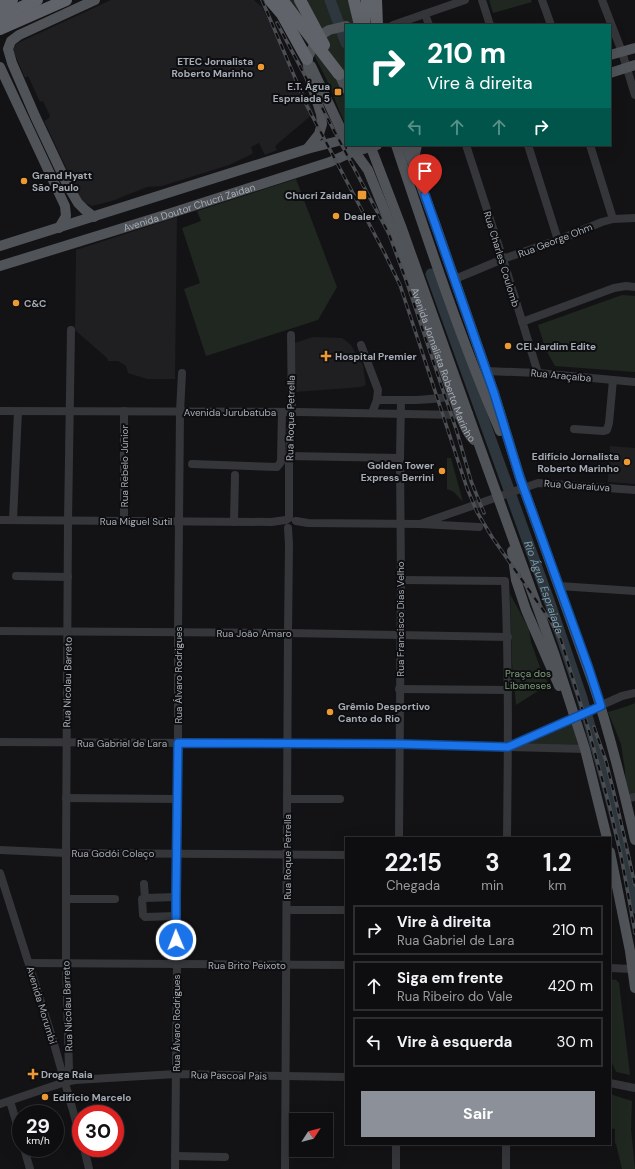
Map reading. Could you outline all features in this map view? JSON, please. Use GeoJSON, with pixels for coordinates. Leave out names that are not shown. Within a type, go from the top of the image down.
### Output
{"type":"FeatureCollection","features":[{"type":"Feature","properties":{"kind":"highway"},"geometry":{"type":"LineString","coordinates":[[0,13],[12,0]]}},
{"type":"Feature","properties":{"kind":"highway"},"geometry":{"type":"LineString","coordinates":[[0,13],[37,0]]}},
{"type":"Feature","properties":{"kind":"highway"},"geometry":{"type":"LineString","coordinates":[[0,29],[66,0]]}},
{"type":"Feature","properties":{"kind":"highway"},"geometry":{"type":"LineString","coordinates":[[270,0],[282,14],[308,59]]}},
{"type":"Feature","properties":{"kind":"highway"},"geometry":{"type":"LineString","coordinates":[[282,0],[339,74]]}},
{"type":"Feature","properties":{"kind":"highway"},"geometry":{"type":"LineString","coordinates":[[300,0],[339,74]]}},
{"type":"Feature","properties":{"kind":"highway"},"geometry":{"type":"LineString","coordinates":[[354,0],[355,24]]}},
{"type":"Feature","properties":{"kind":"highway"},"geometry":{"type":"LineString","coordinates":[[355,24],[367,0]]}},
{"type":"Feature","properties":{"kind":"highway"},"geometry":{"type":"LineString","coordinates":[[376,0],[377,24]]}},
{"type":"Feature","properties":{"kind":"main road"},"geometry":{"type":"LineString","coordinates":[[94,217],[84,210],[78,203],[68,186],[4,49],[19,35],[95,0]]}},
{"type":"Feature","properties":{"kind":"main road"},"geometry":{"type":"LineString","coordinates":[[307,149],[319,134],[322,124],[321,114],[310,80],[308,59],[316,41],[321,35],[329,30],[345,27]]}},
{"type":"Feature","properties":{"kind":"main road"},"geometry":{"type":"LineString","coordinates":[[611,55],[635,48]]}},
{"type":"Feature","properties":{"kind":"main road"},"geometry":{"type":"LineString","coordinates":[[308,59],[345,138]]}},
{"type":"Feature","properties":{"kind":"main road"},"geometry":{"type":"LineString","coordinates":[[611,73],[631,66]]}},
{"type":"Feature","properties":{"kind":"main road"},"geometry":{"type":"LineString","coordinates":[[0,67],[66,208],[66,216],[59,228]]}},
{"type":"Feature","properties":{"kind":"main road"},"geometry":{"type":"LineString","coordinates":[[339,74],[345,87]]}},
{"type":"Feature","properties":{"kind":"main road","name":"Avenida Doutor Chucri Zaidan"},"geometry":{"type":"LineString","coordinates":[[0,246],[307,149],[345,140]]}},
{"type":"Feature","properties":{"kind":"main road"},"geometry":{"type":"LineString","coordinates":[[330,143],[335,160],[355,160],[368,170]]}},
{"type":"Feature","properties":{"kind":"main road"},"geometry":{"type":"LineString","coordinates":[[370,146],[401,226],[464,414]]}},
{"type":"Feature","properties":{"kind":"main road","name":"Avenida Doutor Chucri Zaidan"},"geometry":{"type":"LineString","coordinates":[[0,266],[335,160],[353,148],[370,146]]}},
{"type":"Feature","properties":{"kind":"main road"},"geometry":{"type":"LineString","coordinates":[[396,146],[430,250],[488,401],[516,467]]}},
{"type":"Feature","properties":{"kind":"main road"},"geometry":{"type":"LineString","coordinates":[[406,146],[455,279],[504,424],[516,467],[520,489],[559,586],[597,707],[630,798],[635,840]]}},
{"type":"Feature","properties":{"kind":"main road"},"geometry":{"type":"LineString","coordinates":[[413,164],[417,146]]}},
{"type":"Feature","properties":{"kind":"main road","name":"Avenida Jornalista Roberto Marinho"},"geometry":{"type":"LineString","coordinates":[[353,148],[368,170],[404,258],[453,396],[479,444],[501,496],[510,533],[578,716],[584,749],[607,837]]}},
{"type":"Feature","properties":{"kind":"main road"},"geometry":{"type":"LineString","coordinates":[[66,208],[72,210],[78,203]]}},
{"type":"Feature","properties":{"kind":"main road"},"geometry":{"type":"LineString","coordinates":[[611,860],[630,951],[635,988]]}},
{"type":"Feature","properties":{"kind":"street"},"geometry":{"type":"LineString","coordinates":[[397,24],[465,0]]}},
{"type":"Feature","properties":{"kind":"street"},"geometry":{"type":"LineString","coordinates":[[482,0],[490,24]]}},
{"type":"Feature","properties":{"kind":"street"},"geometry":{"type":"LineString","coordinates":[[542,0],[550,24]]}},
{"type":"Feature","properties":{"kind":"street"},"geometry":{"type":"LineString","coordinates":[[602,0],[622,52],[631,66],[635,95]]}},
{"type":"Feature","properties":{"kind":"street"},"geometry":{"type":"LineString","coordinates":[[425,14],[429,24]]}},
{"type":"Feature","properties":{"kind":"street","name":"Rua Charles Coulomb"},"geometry":{"type":"LineString","coordinates":[[466,146],[538,373]]}},
{"type":"Feature","properties":{"kind":"street"},"geometry":{"type":"LineString","coordinates":[[528,146],[558,240]]}},
{"type":"Feature","properties":{"kind":"street"},"geometry":{"type":"LineString","coordinates":[[590,146],[613,219]]}},
{"type":"Feature","properties":{"kind":"street","name":"Rua George Ohm"},"geometry":{"type":"LineString","coordinates":[[455,279],[503,259],[558,240],[602,222],[613,219],[635,218]]}},
{"type":"Feature","properties":{"kind":"street"},"geometry":{"type":"LineString","coordinates":[[522,322],[614,288],[626,286],[635,287]]}},
{"type":"Feature","properties":{"kind":"street","name":"Rua Nicolau Barreto"},"geometry":{"type":"LineString","coordinates":[[65,1082],[69,1070],[66,964],[66,743],[71,330]]}},
{"type":"Feature","properties":{"kind":"street","name":"Rua Roque Petrella"},"geometry":{"type":"LineString","coordinates":[[285,1169],[288,633],[289,544],[291,523],[289,456],[292,412],[291,335]]}},
{"type":"Feature","properties":{"kind":"street"},"geometry":{"type":"LineString","coordinates":[[361,345],[378,390],[377,400],[372,413]]}},
{"type":"Feature","properties":{"kind":"street","name":"Rua Araçaíba"},"geometry":{"type":"LineString","coordinates":[[486,370],[635,382]]}},
{"type":"Feature","properties":{"kind":"street","name":"Rua Álvaro Rodrigues"},"geometry":{"type":"LineString","coordinates":[[175,1169],[177,964],[176,853],[180,412],[182,373]]}},
{"type":"Feature","properties":{"kind":"street"},"geometry":{"type":"LineString","coordinates":[[574,429],[607,430],[609,423],[612,380]]}},
{"type":"Feature","properties":{"kind":"street"},"geometry":{"type":"LineString","coordinates":[[377,400],[401,401],[453,396]]}},
{"type":"Feature","properties":{"kind":"street","name":"Rua Francisco Dias Velho"},"geometry":{"type":"LineString","coordinates":[[399,837],[401,401]]}},
{"type":"Feature","properties":{"kind":"street","name":"Avenida Jurubatuba"},"geometry":{"type":"LineString","coordinates":[[0,411],[464,414]]}},
{"type":"Feature","properties":{"kind":"street"},"geometry":{"type":"LineString","coordinates":[[13,520],[18,411]]}},
{"type":"Feature","properties":{"kind":"street","name":"Rua Rebelo Júnior"},"geometry":{"type":"LineString","coordinates":[[124,411],[124,521]]}},
{"type":"Feature","properties":{"kind":"street"},"geometry":{"type":"LineString","coordinates":[[192,464],[277,467],[281,462],[282,412]]}},
{"type":"Feature","properties":{"kind":"street"},"geometry":{"type":"LineString","coordinates":[[289,456],[400,458]]}},
{"type":"Feature","properties":{"kind":"street"},"geometry":{"type":"LineString","coordinates":[[234,522],[235,475]]}},
{"type":"Feature","properties":{"kind":"street","name":"Rua Guaraíuva"},"geometry":{"type":"LineString","coordinates":[[501,496],[538,483],[635,490]]}},
{"type":"Feature","properties":{"kind":"street","name":"Rua Miguel Sutil"},"geometry":{"type":"LineString","coordinates":[[420,524],[501,496]]}},
{"type":"Feature","properties":{"kind":"street","name":"Rua Miguel Sutil"},"geometry":{"type":"LineString","coordinates":[[0,520],[271,522],[479,526]]}},
{"type":"Feature","properties":{"kind":"street"},"geometry":{"type":"LineString","coordinates":[[16,576],[68,577]]}},
{"type":"Feature","properties":{"kind":"street"},"geometry":{"type":"LineString","coordinates":[[400,580],[505,581],[508,637],[507,837]]}},
{"type":"Feature","properties":{"kind":"street"},"geometry":{"type":"LineString","coordinates":[[559,586],[635,591]]}},
{"type":"Feature","properties":{"kind":"street","name":"Rua João Amaro"},"geometry":{"type":"LineString","coordinates":[[0,631],[288,633],[508,637]]}},
{"type":"Feature","properties":{"kind":"street"},"geometry":{"type":"LineString","coordinates":[[400,690],[508,690]]}},
{"type":"Feature","properties":{"kind":"street","name":"Rua Gabriel de Lara"},"geometry":{"type":"LineString","coordinates":[[508,747],[622,696],[635,693]]}},
{"type":"Feature","properties":{"kind":"street","name":"Rua Gabriel de Lara"},"geometry":{"type":"LineString","coordinates":[[0,742],[400,744],[584,749]]}},
{"type":"Feature","properties":{"kind":"street"},"geometry":{"type":"LineString","coordinates":[[66,798],[177,799]]}},
{"type":"Feature","properties":{"kind":"street"},"geometry":{"type":"LineString","coordinates":[[287,799],[340,799]]}},
{"type":"Feature","properties":{"kind":"street","name":"Rua Godói Colaço"},"geometry":{"type":"LineString","coordinates":[[0,850],[66,853],[345,855]]}},
{"type":"Feature","properties":{"kind":"street","name":"Avenida Morumbi"},"geometry":{"type":"LineString","coordinates":[[0,873],[53,1040],[72,1107]]}},
{"type":"Feature","properties":{"kind":"street"},"geometry":{"type":"LineString","coordinates":[[144,884],[145,898],[142,899],[144,916],[176,916]]}},
{"type":"Feature","properties":{"kind":"street"},"geometry":{"type":"LineString","coordinates":[[145,898],[176,897]]}},
{"type":"Feature","properties":{"kind":"street"},"geometry":{"type":"LineString","coordinates":[[66,899],[115,899]]}},
{"type":"Feature","properties":{"kind":"street"},"geometry":{"type":"LineString","coordinates":[[287,910],[345,910]]}},
{"type":"Feature","properties":{"kind":"street","name":"Rua Brito Peixoto"},"geometry":{"type":"LineString","coordinates":[[29,963],[345,965]]}},
{"type":"Feature","properties":{"kind":"street"},"geometry":{"type":"LineString","coordinates":[[611,968],[632,969]]}},
{"type":"Feature","properties":{"kind":"street"},"geometry":{"type":"LineString","coordinates":[[53,1040],[61,1044],[66,1040],[68,1035]]}},
{"type":"Feature","properties":{"kind":"street","name":"Rua Pascoal Pais"},"geometry":{"type":"LineString","coordinates":[[0,1104],[75,1080],[176,1074],[345,1077]]}},
{"type":"Feature","properties":{"kind":"street"},"geometry":{"type":"LineString","coordinates":[[611,1083],[635,1088]]}},
{"type":"Feature","properties":{"kind":"street"},"geometry":{"type":"LineString","coordinates":[[10,1101],[12,1108]]}},
{"type":"Feature","properties":{"kind":"street"},"geometry":{"type":"LineString","coordinates":[[396,1145],[396,1169]]}},
{"type":"Feature","properties":{"kind":"street"},"geometry":{"type":"LineString","coordinates":[[506,1145],[506,1169]]}},
{"type":"Feature","properties":{"kind":"street"},"geometry":{"type":"LineString","coordinates":[[175,1156],[225,1157]]}},
{"type":"Feature","properties":{"kind":"street"},"geometry":{"type":"LineString","coordinates":[[27,1157],[30,1169]]}},
{"type":"Feature","properties":{"kind":"street"},"geometry":{"type":"LineString","coordinates":[[86,1157],[89,1169]]}},
{"type":"Feature","properties":{"kind":"shaded area"},"geometry":{"type":"Polygon","coordinates":[[[111,0],[254,0],[262,7],[314,113],[275,146],[277,150],[265,155],[259,143],[251,147],[253,153],[229,165],[162,186],[147,187],[112,201],[92,206],[85,203],[80,197],[44,121],[50,116],[43,101],[40,102],[28,76],[25,78],[14,52],[14,48],[16,44],[20,42],[111,0]]]}},
{"type":"Feature","properties":{"kind":"shaded area"},"geometry":{"type":"Polygon","coordinates":[[[177,217],[175,379],[147,379],[128,373],[126,366],[118,361],[108,361],[107,358],[75,330],[76,250],[177,217]]]}},
{"type":"Feature","properties":{"kind":"shaded area","name":"Hospital Premier"},"geometry":{"type":"Polygon","coordinates":[[[313,337],[342,338],[351,345],[363,366],[366,385],[361,387],[296,392],[295,343],[313,337]]]}},
{"type":"Feature","properties":{"kind":"shaded area"},"geometry":{"type":"Polygon","coordinates":[[[610,446],[635,448],[635,484],[608,482],[610,446]]]}},
{"type":"Feature","properties":{"kind":"green space"},"geometry":{"type":"Polygon","coordinates":[[[277,0],[373,0],[375,24],[345,24],[345,123],[329,85],[312,52],[292,20],[277,0]]]}},
{"type":"Feature","properties":{"kind":"green space"},"geometry":{"type":"Polygon","coordinates":[[[489,0],[531,0],[532,2],[493,13],[489,0]]]}},
{"type":"Feature","properties":{"kind":"green space"},"geometry":{"type":"Polygon","coordinates":[[[296,179],[337,287],[318,320],[206,356],[184,289],[200,283],[182,228],[201,221],[197,211],[296,179]]]}},
{"type":"Feature","properties":{"kind":"green space"},"geometry":{"type":"Polygon","coordinates":[[[622,295],[635,296],[635,372],[555,366],[546,350],[538,325],[622,295]]]}},
{"type":"Feature","properties":{"kind":"green space"},"geometry":{"type":"Polygon","coordinates":[[[447,458],[451,458],[463,502],[454,492],[447,489],[447,458]]]}},
{"type":"Feature","properties":{"kind":"green space","name":"Praça dos Libaneses"},"geometry":{"type":"Polygon","coordinates":[[[510,594],[529,629],[531,642],[541,670],[547,681],[548,688],[538,691],[516,705],[512,663],[510,594]]]}},
{"type":"Feature","properties":{"kind":"green space"},"geometry":{"type":"Polygon","coordinates":[[[635,703],[635,794],[626,797],[625,770],[621,744],[608,712],[635,703]]]}},
{"type":"Feature","properties":{"kind":"green space"},"geometry":{"type":"Polygon","coordinates":[[[574,718],[584,749],[510,747],[574,718]]]}},
{"type":"Feature","properties":{"kind":"green space"},"geometry":{"type":"Polygon","coordinates":[[[611,979],[616,980],[619,983],[630,1075],[616,1072],[611,1060],[611,979]]]}},
{"type":"Feature","properties":{"kind":"green space"},"geometry":{"type":"Polygon","coordinates":[[[611,1094],[632,1101],[631,1129],[635,1169],[622,1169],[615,1143],[615,1129],[611,1128],[611,1094]]]}},
{"type":"Feature","properties":{"kind":"waterway","name":"Rio Água Espraiada"},"geometry":{"type":"LineString","coordinates":[[330,0],[345,40]]}},
{"type":"Feature","properties":{"kind":"waterway","name":"Rio Água Espraiada"},"geometry":{"type":"LineString","coordinates":[[431,274],[551,606],[582,698],[623,848],[635,908]]}},
{"type":"Feature","properties":{"kind":"railway"},"geometry":{"type":"LineString","coordinates":[[262,0],[307,106],[400,285],[467,488],[477,512],[492,537],[550,620],[561,640],[589,731],[610,808],[622,860],[635,933]]}},
{"type":"Feature","properties":{"kind":"railway"},"geometry":{"type":"LineString","coordinates":[[277,23],[389,234],[457,432],[471,481],[484,513]]}},
{"type":"Feature","properties":{"kind":"railway"},"geometry":{"type":"LineString","coordinates":[[594,727],[606,761],[635,885]]}},
{"type":"Feature","properties":{"kind":"place","name":"ETEC Jornalista Roberto Marinho"},"geometry":{"type":"Point","coordinates":[261,67]}},
{"type":"Feature","properties":{"kind":"place","name":"E.T. Água Espraiada 5"},"geometry":{"type":"Point","coordinates":[338,92]}},
{"type":"Feature","properties":{"kind":"place","name":"Grand Hyatt São Paulo"},"geometry":{"type":"Point","coordinates":[24,181]}},
{"type":"Feature","properties":{"kind":"place","name":"Chucri Zaidan"},"geometry":{"type":"Point","coordinates":[362,195]}},
{"type":"Feature","properties":{"kind":"place","name":"Dealer"},"geometry":{"type":"Point","coordinates":[336,216]}},
{"type":"Feature","properties":{"kind":"place","name":"C&C"},"geometry":{"type":"Point","coordinates":[16,303]}},
{"type":"Feature","properties":{"kind":"place","name":"CEI Jardim Edite"},"geometry":{"type":"Point","coordinates":[508,346]}},
{"type":"Feature","properties":{"kind":"place","name":"Hospital Premier"},"geometry":{"type":"Point","coordinates":[326,356]}},
{"type":"Feature","properties":{"kind":"place","name":"Edifício Jornalista Roberto Marinho"},"geometry":{"type":"Point","coordinates":[627,462]}},
{"type":"Feature","properties":{"kind":"place","name":"Golden Tower Express Berrini"},"geometry":{"type":"Point","coordinates":[442,471]}},
{"type":"Feature","properties":{"kind":"place","name":"Grêmio Desportivo Canto do Rio"},"geometry":{"type":"Point","coordinates":[330,712]}},
{"type":"Feature","properties":{"kind":"place","name":"Droga Raia"},"geometry":{"type":"Point","coordinates":[33,1074]}},
{"type":"Feature","properties":{"kind":"place","name":"Edifício Marcelo"},"geometry":{"type":"Point","coordinates":[45,1097]}},
{"type":"Feature","properties":{"kind":"route"},"geometry":{"type":"LineString","coordinates":[[176,940],[178,743],[400,744],[508,747],[601,706],[516,467],[494,393],[425,195]]}}]}
